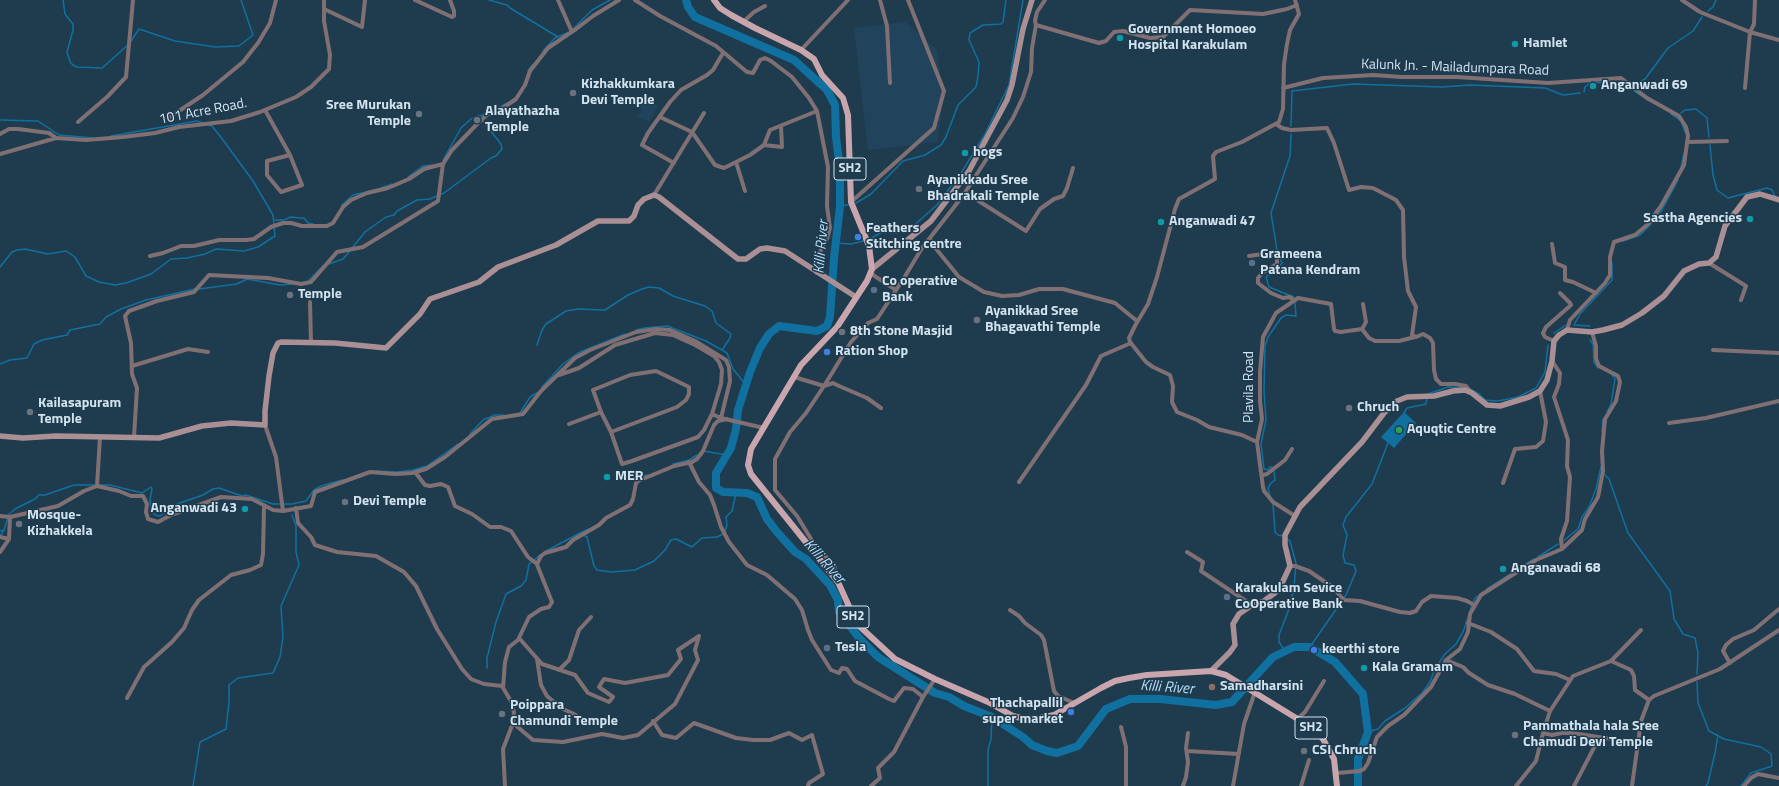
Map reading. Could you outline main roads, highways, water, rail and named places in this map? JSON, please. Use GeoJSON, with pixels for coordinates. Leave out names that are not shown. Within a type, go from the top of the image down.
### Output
{"type":"FeatureCollection","features":[{"type":"Feature","properties":{"kind":"main road","name":"SH2"},"geometry":{"type":"LineString","coordinates":[[714,0],[720,8],[743,22],[801,50],[814,59],[822,75],[843,98],[848,116],[851,202],[869,246],[871,271],[837,327],[801,365],[751,449],[748,465],[751,474],[838,582],[857,624],[895,659],[988,702],[1013,716],[1022,718],[1035,719],[1054,715],[1115,681],[1129,678],[1147,675],[1211,672],[1226,675],[1314,729],[1323,739],[1334,759],[1337,773],[1337,786]]}},
{"type":"Feature","properties":{"kind":"main road"},"geometry":{"type":"LineString","coordinates":[[871,271],[931,221],[969,170],[1007,100],[1012,85],[1023,28],[1032,0]]}},
{"type":"Feature","properties":{"kind":"main road"},"geometry":{"type":"LineString","coordinates":[[1211,672],[1230,652],[1234,645],[1233,624],[1239,614],[1252,605],[1264,601],[1276,592],[1290,566],[1285,538],[1300,507],[1362,442],[1384,413],[1397,401],[1407,397],[1442,395],[1453,390],[1465,390],[1472,393],[1487,405],[1500,406],[1530,397],[1540,391],[1547,380],[1552,361],[1554,341],[1567,330],[1592,332],[1622,325],[1664,296],[1684,271],[1699,264],[1709,263],[1716,257],[1725,226],[1747,197],[1760,194],[1779,200]]}},
{"type":"Feature","properties":{"kind":"main road"},"geometry":{"type":"LineString","coordinates":[[0,436],[24,438],[159,438],[202,426],[231,423],[265,425],[269,376],[275,346],[281,342],[386,348],[420,314],[430,299],[479,282],[498,267],[556,245],[598,221],[629,222],[634,216],[638,205],[644,198],[654,195],[659,197],[738,259],[746,259],[760,249],[773,248],[795,257],[817,273],[856,297]]}},
{"type":"Feature","properties":{"kind":"water","name":"Aquqtic Centre"},"geometry":{"type":"Polygon","coordinates":[[[1404,412],[1416,423],[1394,448],[1381,437],[1404,412]]]}},
{"type":"Feature","properties":{"kind":"waterway"},"geometry":{"type":"LineString","coordinates":[[63,0],[65,14],[73,24],[73,30],[67,52],[70,62],[73,65],[77,67],[102,68],[128,45]]}},
{"type":"Feature","properties":{"kind":"waterway"},"geometry":{"type":"LineString","coordinates":[[131,41],[139,29],[175,41],[215,47],[239,46],[253,35],[241,0]]}},
{"type":"Feature","properties":{"kind":"waterway"},"geometry":{"type":"LineString","coordinates":[[489,0],[507,5],[558,37]]}},
{"type":"Feature","properties":{"kind":"waterway"},"geometry":{"type":"LineString","coordinates":[[572,30],[592,10],[610,0]]}},
{"type":"Feature","properties":{"kind":"waterway","name":"Killi River"},"geometry":{"type":"LineString","coordinates":[[686,0],[688,7],[695,17],[794,60],[827,90],[835,105],[836,137],[840,170],[840,206],[834,258],[830,317],[827,326],[817,331],[779,326],[769,334],[760,348],[750,372],[738,410],[736,429],[731,448],[716,473],[716,488],[723,492],[747,493],[757,497],[767,519],[795,552],[806,559],[830,585],[838,600],[839,612],[860,639],[878,657],[935,693],[949,697],[964,706],[992,717],[1023,737],[1032,745],[1047,751],[1057,753],[1078,746],[1106,709],[1130,699],[1160,699],[1216,705],[1232,702],[1273,657],[1294,647],[1310,647],[1335,662],[1363,694],[1368,732],[1358,759],[1358,786]]}},
{"type":"Feature","properties":{"kind":"waterway"},"geometry":{"type":"LineString","coordinates":[[856,203],[871,194],[903,161],[925,155],[941,145],[946,137],[958,105],[976,87],[979,62],[969,40],[970,33],[983,25],[1001,24],[1003,22],[1006,0]]}},
{"type":"Feature","properties":{"kind":"waterway"},"geometry":{"type":"LineString","coordinates":[[870,239],[882,232],[897,233],[912,227],[937,205],[961,173],[984,136],[1009,85],[1023,0]]}},
{"type":"Feature","properties":{"kind":"waterway"},"geometry":{"type":"LineString","coordinates":[[1708,11],[1713,7],[1716,0]]}},
{"type":"Feature","properties":{"kind":"waterway"},"geometry":{"type":"LineString","coordinates":[[1636,84],[1645,79],[1668,48],[1693,31],[1702,17]]}},
{"type":"Feature","properties":{"kind":"waterway"},"geometry":{"type":"LineString","coordinates":[[543,51],[555,38],[567,33]]}},
{"type":"Feature","properties":{"kind":"waterway"},"geometry":{"type":"LineString","coordinates":[[528,71],[532,65]]}},
{"type":"Feature","properties":{"kind":"waterway"},"geometry":{"type":"LineString","coordinates":[[1584,92],[1585,87],[1590,83],[1616,82],[1626,84]]}},
{"type":"Feature","properties":{"kind":"waterway"},"geometry":{"type":"LineString","coordinates":[[1291,126],[1292,91],[1353,84],[1442,87],[1470,85],[1545,88],[1563,95],[1580,93]]}},
{"type":"Feature","properties":{"kind":"waterway"},"geometry":{"type":"LineString","coordinates":[[1634,91],[1649,101]]}},
{"type":"Feature","properties":{"kind":"waterway"},"geometry":{"type":"LineString","coordinates":[[497,109],[507,103]]}},
{"type":"Feature","properties":{"kind":"waterway"},"geometry":{"type":"LineString","coordinates":[[1681,113],[1685,110],[1696,109],[1707,118],[1709,137]]}},
{"type":"Feature","properties":{"kind":"waterway"},"geometry":{"type":"LineString","coordinates":[[443,160],[461,128],[471,119],[488,113]]}},
{"type":"Feature","properties":{"kind":"waterway"},"geometry":{"type":"LineString","coordinates":[[1671,114],[1681,121]]}},
{"type":"Feature","properties":{"kind":"waterway"},"geometry":{"type":"LineString","coordinates":[[352,248],[365,232],[386,217],[394,215],[397,211],[417,200],[430,199],[444,193],[491,158],[496,156],[502,149],[501,144],[478,115]]}},
{"type":"Feature","properties":{"kind":"waterway"},"geometry":{"type":"LineString","coordinates":[[0,120],[38,121],[59,135],[93,138]]}},
{"type":"Feature","properties":{"kind":"waterway"},"geometry":{"type":"LineString","coordinates":[[111,136],[197,121],[203,123]]}},
{"type":"Feature","properties":{"kind":"waterway"},"geometry":{"type":"LineString","coordinates":[[1682,124],[1685,132]]}},
{"type":"Feature","properties":{"kind":"waterway"},"geometry":{"type":"LineString","coordinates":[[0,267],[12,252],[17,250],[25,249],[48,254],[66,251],[75,257],[86,276],[99,282],[115,285],[126,283],[151,274],[171,259],[187,258],[205,254],[216,249],[244,251],[258,247],[275,236],[273,215],[253,181],[212,126],[208,125]]}},
{"type":"Feature","properties":{"kind":"waterway"},"geometry":{"type":"LineString","coordinates":[[1291,134],[1290,156],[1271,213],[1277,250],[1282,263],[1266,277],[1269,287],[1294,297]]}},
{"type":"Feature","properties":{"kind":"waterway"},"geometry":{"type":"LineString","coordinates":[[1710,145],[1713,175],[1717,190],[1728,198],[1767,188],[1772,190],[1775,196]]}},
{"type":"Feature","properties":{"kind":"waterway"},"geometry":{"type":"LineString","coordinates":[[1681,167],[1684,153]]}},
{"type":"Feature","properties":{"kind":"waterway"},"geometry":{"type":"LineString","coordinates":[[408,177],[423,166],[433,165]]}},
{"type":"Feature","properties":{"kind":"waterway"},"geometry":{"type":"LineString","coordinates":[[1623,241],[1640,235],[1650,225],[1662,210],[1678,180]]}},
{"type":"Feature","properties":{"kind":"waterway"},"geometry":{"type":"LineString","coordinates":[[381,188],[392,184]]}},
{"type":"Feature","properties":{"kind":"waterway"},"geometry":{"type":"LineString","coordinates":[[342,205],[353,195],[366,192]]}},
{"type":"Feature","properties":{"kind":"waterway"},"geometry":{"type":"LineString","coordinates":[[840,206],[848,205]]}},
{"type":"Feature","properties":{"kind":"waterway"},"geometry":{"type":"LineString","coordinates":[[275,220],[284,220],[291,217],[304,218],[308,223],[313,224]]}},
{"type":"Feature","properties":{"kind":"waterway"},"geometry":{"type":"LineString","coordinates":[[836,243],[851,244],[863,241]]}},
{"type":"Feature","properties":{"kind":"waterway"},"geometry":{"type":"LineString","coordinates":[[329,264],[343,259],[350,251]]}},
{"type":"Feature","properties":{"kind":"waterway"},"geometry":{"type":"LineString","coordinates":[[1590,326],[1574,325],[1580,314],[1612,280],[1612,263]]}},
{"type":"Feature","properties":{"kind":"waterway"},"geometry":{"type":"LineString","coordinates":[[309,280],[323,266]]}},
{"type":"Feature","properties":{"kind":"waterway"},"geometry":{"type":"LineString","coordinates":[[199,289],[237,284],[247,279],[280,285],[292,284]]}},
{"type":"Feature","properties":{"kind":"waterway"},"geometry":{"type":"LineString","coordinates":[[537,345],[542,330],[546,324],[566,311],[578,309],[605,310],[628,295],[642,289],[649,287],[659,288],[673,296],[705,306],[712,311],[716,323],[731,334],[722,350],[727,353],[733,369],[746,385]]}},
{"type":"Feature","properties":{"kind":"waterway"},"geometry":{"type":"LineString","coordinates":[[0,364],[10,360],[27,358],[34,344],[42,340],[67,335],[70,330],[100,324],[106,317],[121,309],[146,300],[195,289]]}},
{"type":"Feature","properties":{"kind":"waterway"},"geometry":{"type":"LineString","coordinates":[[1270,496],[1268,488],[1275,480],[1274,472],[1272,467],[1268,470],[1264,469],[1261,444],[1266,420],[1264,391],[1265,346],[1268,337],[1281,318],[1286,315],[1296,316],[1295,303]]}},
{"type":"Feature","properties":{"kind":"waterway"},"geometry":{"type":"LineString","coordinates":[[1554,333],[1566,325]]}},
{"type":"Feature","properties":{"kind":"waterway"},"geometry":{"type":"LineString","coordinates":[[636,330],[667,326],[706,341],[722,350]]}},
{"type":"Feature","properties":{"kind":"waterway"},"geometry":{"type":"LineString","coordinates":[[542,387],[563,364],[578,353],[625,334]]}},
{"type":"Feature","properties":{"kind":"waterway"},"geometry":{"type":"LineString","coordinates":[[1590,340],[1593,344],[1594,362],[1598,368]]}},
{"type":"Feature","properties":{"kind":"waterway"},"geometry":{"type":"LineString","coordinates":[[1470,389],[1479,394],[1485,400],[1498,401],[1518,397],[1536,388],[1545,372],[1548,345]]}},
{"type":"Feature","properties":{"kind":"waterway"},"geometry":{"type":"LineString","coordinates":[[1607,412],[1611,404],[1615,379],[1612,375]]}},
{"type":"Feature","properties":{"kind":"waterway"},"geometry":{"type":"LineString","coordinates":[[1428,394],[1448,387],[1463,388]]}},
{"type":"Feature","properties":{"kind":"waterway"},"geometry":{"type":"LineString","coordinates":[[520,413],[530,397],[537,393]]}},
{"type":"Feature","properties":{"kind":"waterway"},"geometry":{"type":"LineString","coordinates":[[1404,413],[1407,408],[1426,404],[1427,397]]}},
{"type":"Feature","properties":{"kind":"waterway"},"geometry":{"type":"LineString","coordinates":[[470,434],[483,420],[495,415],[503,415]]}},
{"type":"Feature","properties":{"kind":"waterway"},"geometry":{"type":"LineString","coordinates":[[1602,431],[1603,419]]}},
{"type":"Feature","properties":{"kind":"waterway"},"geometry":{"type":"LineString","coordinates":[[1310,647],[1346,595],[1356,571],[1354,565],[1345,563],[1343,555],[1347,535],[1343,525],[1346,517],[1372,484],[1388,443]]}},
{"type":"Feature","properties":{"kind":"waterway"},"geometry":{"type":"LineString","coordinates":[[376,471],[397,472],[427,466],[458,444]]}},
{"type":"Feature","properties":{"kind":"waterway"},"geometry":{"type":"LineString","coordinates":[[703,451],[727,455]]}},
{"type":"Feature","properties":{"kind":"waterway"},"geometry":{"type":"LineString","coordinates":[[673,464],[689,460],[697,455]]}},
{"type":"Feature","properties":{"kind":"waterway"},"geometry":{"type":"LineString","coordinates":[[1563,541],[1578,529],[1582,517],[1589,507],[1596,489],[1601,467]]}},
{"type":"Feature","properties":{"kind":"waterway"},"geometry":{"type":"LineString","coordinates":[[1604,474],[1609,479],[1628,533],[1670,591],[1674,619],[1683,634],[1695,638],[1698,653],[1697,674]]}},
{"type":"Feature","properties":{"kind":"waterway"},"geometry":{"type":"LineString","coordinates":[[635,482],[638,477],[648,475]]}},
{"type":"Feature","properties":{"kind":"waterway"},"geometry":{"type":"LineString","coordinates":[[0,531],[4,530],[9,514],[15,509],[35,499],[39,495],[45,495],[74,485],[110,485],[142,493],[151,487],[151,511],[155,515],[160,516],[177,504],[203,495],[213,489],[219,488],[273,504],[292,504],[306,501],[314,490],[321,486],[342,480]]}},
{"type":"Feature","properties":{"kind":"waterway"},"geometry":{"type":"LineString","coordinates":[[725,531],[727,525],[726,517],[732,511],[736,493]]}},
{"type":"Feature","properties":{"kind":"waterway"},"geometry":{"type":"LineString","coordinates":[[1273,504],[1275,532],[1278,535],[1283,536]]}},
{"type":"Feature","properties":{"kind":"waterway"},"geometry":{"type":"LineString","coordinates":[[193,786],[200,742],[226,729],[229,685],[238,678],[273,673],[280,657],[283,637],[281,606],[299,565],[296,552],[296,526],[292,515]]}},
{"type":"Feature","properties":{"kind":"waterway"},"geometry":{"type":"LineString","coordinates":[[580,533],[589,529]]}},
{"type":"Feature","properties":{"kind":"waterway"},"geometry":{"type":"LineString","coordinates":[[0,536],[4,530]]}},
{"type":"Feature","properties":{"kind":"waterway"},"geometry":{"type":"LineString","coordinates":[[546,551],[580,533],[587,537],[594,566],[597,570],[611,572],[635,570],[654,561],[665,550],[671,540],[676,539],[692,547],[702,538],[717,537],[723,534]]}},
{"type":"Feature","properties":{"kind":"waterway"},"geometry":{"type":"LineString","coordinates":[[1285,651],[1279,642],[1279,635],[1289,609],[1294,588],[1296,563],[1290,541],[1286,538]]}},
{"type":"Feature","properties":{"kind":"waterway"},"geometry":{"type":"LineString","coordinates":[[1538,557],[1558,544]]}},
{"type":"Feature","properties":{"kind":"waterway"},"geometry":{"type":"LineString","coordinates":[[487,668],[487,658],[496,622],[506,594],[521,586],[526,580],[529,564],[540,555]]}},
{"type":"Feature","properties":{"kind":"waterway"},"geometry":{"type":"LineString","coordinates":[[1487,589],[1534,559]]}},
{"type":"Feature","properties":{"kind":"waterway"},"geometry":{"type":"LineString","coordinates":[[1470,610],[1475,598],[1479,595]]}},
{"type":"Feature","properties":{"kind":"waterway"},"geometry":{"type":"LineString","coordinates":[[1368,732],[1378,729],[1385,721],[1405,708],[1422,693],[1430,682],[1434,671],[1444,655],[1456,644],[1463,632],[1468,618]]}},
{"type":"Feature","properties":{"kind":"waterway"},"geometry":{"type":"LineString","coordinates":[[1697,682],[1698,703],[1709,731],[1724,739],[1761,747],[1771,754],[1772,766],[1751,773],[1741,786]]}},
{"type":"Feature","properties":{"kind":"waterway"},"geometry":{"type":"LineString","coordinates":[[988,786],[988,750],[991,739],[992,717]]}},
{"type":"Feature","properties":{"kind":"waterway"},"geometry":{"type":"LineString","coordinates":[[1706,786],[1708,783],[1718,735]]}},
{"type":"Feature","properties":{"kind":"place","name":"Government Homoeo Hospital Karakulam"},"geometry":{"type":"Point","coordinates":[1120,38]}},
{"type":"Feature","properties":{"kind":"place","name":"Hamlet"},"geometry":{"type":"Point","coordinates":[1515,44]}},
{"type":"Feature","properties":{"kind":"place","name":"Anganwadi 69"},"geometry":{"type":"Point","coordinates":[1593,86]}},
{"type":"Feature","properties":{"kind":"place","name":"Kizhakkumkara Devi Temple"},"geometry":{"type":"Point","coordinates":[573,93]}},
{"type":"Feature","properties":{"kind":"place","name":"Sree Murukan Temple"},"geometry":{"type":"Point","coordinates":[419,114]}},
{"type":"Feature","properties":{"kind":"place","name":"Alayathazha Temple"},"geometry":{"type":"Point","coordinates":[477,120]}},
{"type":"Feature","properties":{"kind":"place","name":"hogs"},"geometry":{"type":"Point","coordinates":[965,153]}},
{"type":"Feature","properties":{"kind":"place","name":"Ayanikkadu Sree Bhadrakali Temple"},"geometry":{"type":"Point","coordinates":[919,189]}},
{"type":"Feature","properties":{"kind":"place","name":"Sastha Agencies"},"geometry":{"type":"Point","coordinates":[1750,219]}},
{"type":"Feature","properties":{"kind":"place","name":"Anganwadi 47"},"geometry":{"type":"Point","coordinates":[1161,222]}},
{"type":"Feature","properties":{"kind":"place","name":"Feathers Stitching centre"},"geometry":{"type":"Point","coordinates":[858,237]}},
{"type":"Feature","properties":{"kind":"place","name":"Grameena Patana Kendram"},"geometry":{"type":"Point","coordinates":[1252,263]}},
{"type":"Feature","properties":{"kind":"place","name":"Co operative Bank"},"geometry":{"type":"Point","coordinates":[874,290]}},
{"type":"Feature","properties":{"kind":"place","name":"Temple"},"geometry":{"type":"Point","coordinates":[290,295]}},
{"type":"Feature","properties":{"kind":"place","name":"Ayanikkad Sree Bhagavathi Temple"},"geometry":{"type":"Point","coordinates":[977,320]}},
{"type":"Feature","properties":{"kind":"place","name":"8th Stone Masjid"},"geometry":{"type":"Point","coordinates":[842,332]}},
{"type":"Feature","properties":{"kind":"place","name":"Ration Shop"},"geometry":{"type":"Point","coordinates":[827,352]}},
{"type":"Feature","properties":{"kind":"place","name":"Chruch"},"geometry":{"type":"Point","coordinates":[1349,408]}},
{"type":"Feature","properties":{"kind":"place","name":"Kailasapuram Temple"},"geometry":{"type":"Point","coordinates":[30,412]}},
{"type":"Feature","properties":{"kind":"place","name":"Aquqtic Centre"},"geometry":{"type":"Point","coordinates":[1399,430]}},
{"type":"Feature","properties":{"kind":"place","name":"MER"},"geometry":{"type":"Point","coordinates":[607,477]}},
{"type":"Feature","properties":{"kind":"place","name":"Devi Temple"},"geometry":{"type":"Point","coordinates":[345,502]}},
{"type":"Feature","properties":{"kind":"place","name":"Anganwadi 43"},"geometry":{"type":"Point","coordinates":[245,509]}},
{"type":"Feature","properties":{"kind":"place","name":"Mosque- Kizhakkela"},"geometry":{"type":"Point","coordinates":[19,524]}},
{"type":"Feature","properties":{"kind":"place","name":"Anganavadi 68"},"geometry":{"type":"Point","coordinates":[1503,569]}},
{"type":"Feature","properties":{"kind":"place","name":"Karakulam Sevice CoOperative Bank"},"geometry":{"type":"Point","coordinates":[1227,597]}},
{"type":"Feature","properties":{"kind":"place","name":"Tesla"},"geometry":{"type":"Point","coordinates":[827,648]}},
{"type":"Feature","properties":{"kind":"place","name":"keerthi store"},"geometry":{"type":"Point","coordinates":[1314,650]}},
{"type":"Feature","properties":{"kind":"place","name":"Kala Gramam"},"geometry":{"type":"Point","coordinates":[1364,668]}},
{"type":"Feature","properties":{"kind":"place","name":"Samadharsini"},"geometry":{"type":"Point","coordinates":[1212,687]}},
{"type":"Feature","properties":{"kind":"place","name":"Thachapallil super market"},"geometry":{"type":"Point","coordinates":[1071,712]}},
{"type":"Feature","properties":{"kind":"place","name":"Poippara Chamundi Temple"},"geometry":{"type":"Point","coordinates":[502,714]}},
{"type":"Feature","properties":{"kind":"place","name":"Pammathala hala Sree Chamudi Devi Temple"},"geometry":{"type":"Point","coordinates":[1515,735]}},
{"type":"Feature","properties":{"kind":"place","name":"CSI Chruch"},"geometry":{"type":"Point","coordinates":[1304,751]}}]}
